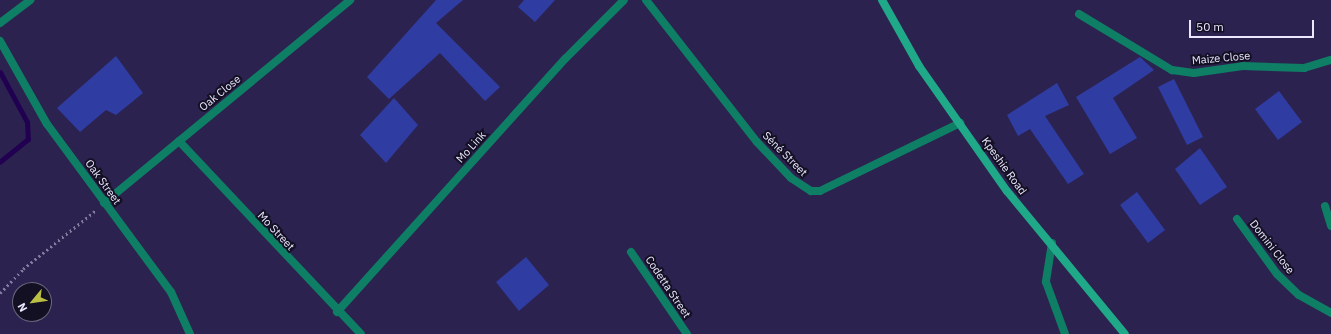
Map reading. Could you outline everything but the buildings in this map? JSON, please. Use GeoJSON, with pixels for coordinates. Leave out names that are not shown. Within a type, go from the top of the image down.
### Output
{"type":"FeatureCollection","features":[{"type":"Feature","properties":{"kind":"street"},"geometry":{"type":"LineString","coordinates":[[0,22],[30,0]]}},
{"type":"Feature","properties":{"kind":"street","name":"Oak Close"},"geometry":{"type":"LineString","coordinates":[[104,203],[350,0]]}},
{"type":"Feature","properties":{"kind":"street","name":"Mo Link"},"geometry":{"type":"LineString","coordinates":[[337,312],[565,59],[624,0]]}},
{"type":"Feature","properties":{"kind":"street","name":"Séné Street"},"geometry":{"type":"LineString","coordinates":[[646,0],[757,142],[791,178],[811,192],[820,191],[960,122]]}},
{"type":"Feature","properties":{"kind":"street","name":"Kpeshie Road"},"geometry":{"type":"LineString","coordinates":[[882,0],[919,66],[960,122],[1007,192],[1052,243],[1125,334]]}},
{"type":"Feature","properties":{"kind":"street","name":"Maize Close"},"geometry":{"type":"LineString","coordinates":[[1079,14],[1172,70],[1194,73],[1243,66],[1304,68],[1331,60]]}},
{"type":"Feature","properties":{"kind":"street","name":"Oak Street"},"geometry":{"type":"LineString","coordinates":[[0,41],[47,124],[171,292],[190,334]]}},
{"type":"Feature","properties":{"kind":"street","name":"Mo Street"},"geometry":{"type":"LineString","coordinates":[[179,141],[337,312],[360,334]]}},
{"type":"Feature","properties":{"kind":"street"},"geometry":{"type":"LineString","coordinates":[[1325,206],[1331,226]]}},
{"type":"Feature","properties":{"kind":"street","name":"Domini Close"},"geometry":{"type":"LineString","coordinates":[[1237,219],[1283,280],[1299,296],[1331,313]]}},
{"type":"Feature","properties":{"kind":"street"},"geometry":{"type":"LineString","coordinates":[[1052,243],[1046,282],[1065,334]]}},
{"type":"Feature","properties":{"kind":"street","name":"Codetta Street"},"geometry":{"type":"LineString","coordinates":[[631,252],[687,334]]}},
{"type":"Feature","properties":{"kind":"path"},"geometry":{"type":"LineString","coordinates":[[0,293],[23,269],[104,203]]}},
{"type":"Feature","properties":{"kind":"waterway"},"geometry":{"type":"LineString","coordinates":[[0,72],[27,122],[28,139],[0,162]]}}]}
